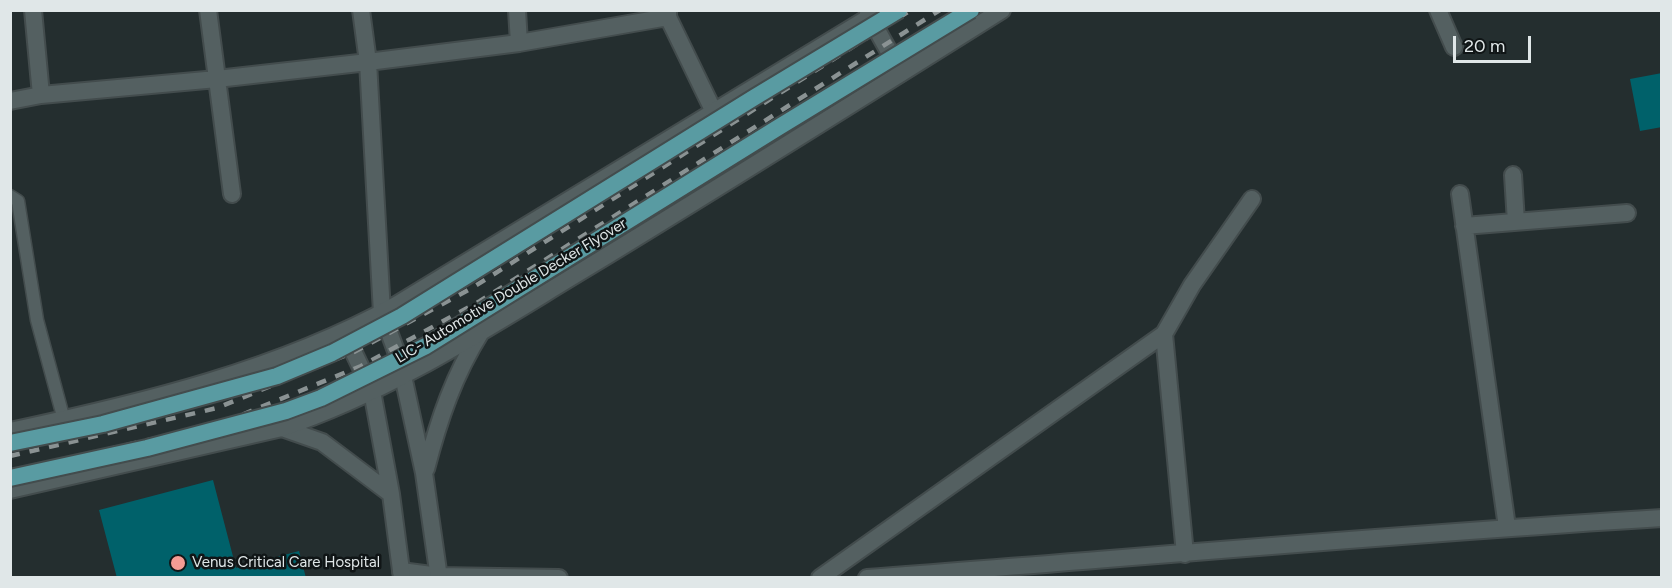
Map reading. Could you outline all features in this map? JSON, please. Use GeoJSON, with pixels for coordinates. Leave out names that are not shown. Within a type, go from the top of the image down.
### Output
{"type":"FeatureCollection","features":[{"type":"Feature","properties":{"kind":"main road"},"geometry":{"type":"LineString","coordinates":[[10,443],[103,424],[277,376],[333,353],[402,316],[899,10]]}},
{"type":"Feature","properties":{"kind":"main road","name":"LIC- Automotive Double Decker Flyover"},"geometry":{"type":"LineString","coordinates":[[10,478],[147,448],[286,411],[321,398],[426,346],[971,10]]}},
{"type":"Feature","properties":{"kind":"street"},"geometry":{"type":"LineString","coordinates":[[33,10],[41,95]]}},
{"type":"Feature","properties":{"kind":"street"},"geometry":{"type":"LineString","coordinates":[[208,10],[232,194]]}},
{"type":"Feature","properties":{"kind":"street"},"geometry":{"type":"LineString","coordinates":[[361,10],[368,62],[382,313],[400,362],[424,473],[439,577]]}},
{"type":"Feature","properties":{"kind":"street"},"geometry":{"type":"LineString","coordinates":[[517,10],[519,43]]}},
{"type":"Feature","properties":{"kind":"street"},"geometry":{"type":"LineString","coordinates":[[10,490],[282,428],[325,414],[432,362],[731,180],[1002,10]]}},
{"type":"Feature","properties":{"kind":"street"},"geometry":{"type":"LineString","coordinates":[[1438,10],[1454,47]]}},
{"type":"Feature","properties":{"kind":"street"},"geometry":{"type":"LineString","coordinates":[[10,431],[64,420],[220,379],[344,332],[382,313],[714,112],[872,13],[902,73]]}},
{"type":"Feature","properties":{"kind":"street"},"geometry":{"type":"LineString","coordinates":[[10,101],[41,95],[217,79],[519,43],[668,14],[714,112]]}},
{"type":"Feature","properties":{"kind":"street"},"geometry":{"type":"LineString","coordinates":[[1513,176],[1516,222]]}},
{"type":"Feature","properties":{"kind":"street"},"geometry":{"type":"LineString","coordinates":[[1460,194],[1507,527]]}},
{"type":"Feature","properties":{"kind":"street"},"geometry":{"type":"LineString","coordinates":[[820,578],[1164,334],[1192,285],[1252,199]]}},
{"type":"Feature","properties":{"kind":"street"},"geometry":{"type":"LineString","coordinates":[[1464,226],[1627,213]]}},
{"type":"Feature","properties":{"kind":"street"},"geometry":{"type":"LineString","coordinates":[[344,332],[372,391],[391,494],[401,574],[439,577],[559,578]]}},
{"type":"Feature","properties":{"kind":"street"},"geometry":{"type":"LineString","coordinates":[[424,473],[450,391],[464,360],[481,332]]}},
{"type":"Feature","properties":{"kind":"street"},"geometry":{"type":"LineString","coordinates":[[1164,334],[1185,554]]}},
{"type":"Feature","properties":{"kind":"street"},"geometry":{"type":"LineString","coordinates":[[282,428],[322,442],[391,494]]}},
{"type":"Feature","properties":{"kind":"street"},"geometry":{"type":"LineString","coordinates":[[867,578],[1507,527],[1662,518]]}},
{"type":"Feature","properties":{"kind":"lane"},"geometry":{"type":"LineString","coordinates":[[10,196],[18,201],[37,320],[64,420]]}},
{"type":"Feature","properties":{"kind":"building"},"geometry":{"type":"Polygon","coordinates":[[[1662,73],[1662,127],[1640,131],[1630,79],[1662,73]]]}},
{"type":"Feature","properties":{"kind":"building"},"geometry":{"type":"Polygon","coordinates":[[[213,480],[236,568],[299,551],[306,578],[117,578],[99,510],[213,480]]]}},
{"type":"Feature","properties":{"kind":"railway"},"geometry":{"type":"LineString","coordinates":[[10,456],[217,408],[354,352],[472,288],[911,10]]}},
{"type":"Feature","properties":{"kind":"railway"},"geometry":{"type":"LineString","coordinates":[[10,472],[222,423],[361,366],[480,301],[940,10]]}},
{"type":"Feature","properties":{"kind":"place","name":"Venus Critical Care Hospital"},"geometry":{"type":"Point","coordinates":[178,563]}}]}
